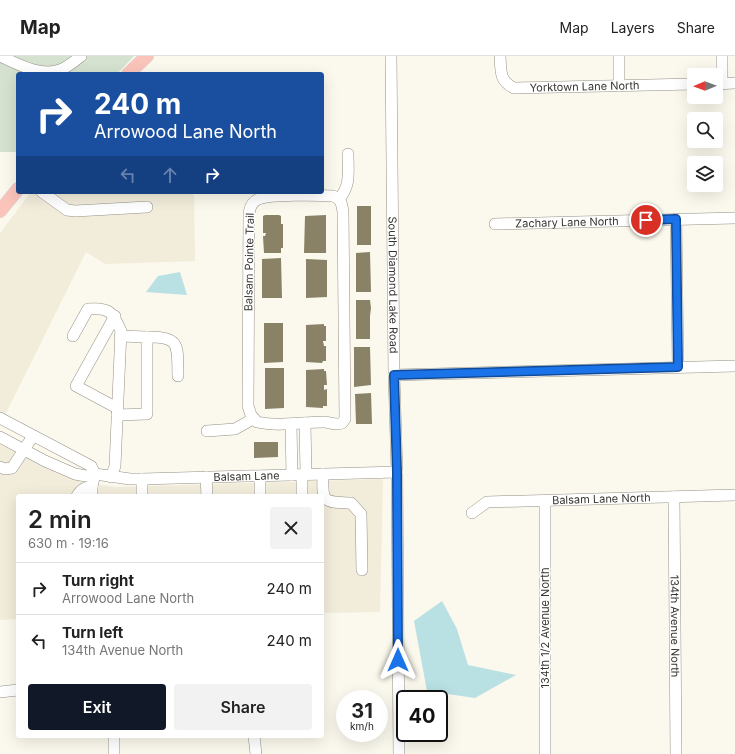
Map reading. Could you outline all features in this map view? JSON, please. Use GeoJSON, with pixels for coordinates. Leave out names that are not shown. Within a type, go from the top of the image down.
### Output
{"type":"FeatureCollection","features":[{"type":"Feature","properties":{"kind":"main road"},"geometry":{"type":"LineString","coordinates":[[130,72],[147,56]]}},
{"type":"Feature","properties":{"kind":"main road"},"geometry":{"type":"LineString","coordinates":[[0,211],[16,191]]}},
{"type":"Feature","properties":{"kind":"street"},"geometry":{"type":"LineString","coordinates":[[0,56],[22,66],[47,72],[60,70],[81,56]]}},
{"type":"Feature","properties":{"kind":"street","name":"South Diamond Lake Road"},"geometry":{"type":"LineString","coordinates":[[391,56],[394,375],[397,472],[399,754]]}},
{"type":"Feature","properties":{"kind":"street","name":"Yorktown Lane North"},"geometry":{"type":"LineString","coordinates":[[500,56],[503,80],[507,85],[514,88],[687,84]]}},
{"type":"Feature","properties":{"kind":"street"},"geometry":{"type":"LineString","coordinates":[[618,56],[619,86]]}},
{"type":"Feature","properties":{"kind":"street"},"geometry":{"type":"LineString","coordinates":[[721,68],[722,56]]}},
{"type":"Feature","properties":{"kind":"street"},"geometry":{"type":"LineString","coordinates":[[723,84],[735,83]]}},
{"type":"Feature","properties":{"kind":"street"},"geometry":{"type":"LineString","coordinates":[[207,430],[235,429],[254,419],[261,423],[291,424],[330,422],[339,424],[345,419],[343,212],[339,199],[345,192],[348,183],[348,154]]}},
{"type":"Feature","properties":{"kind":"street"},"geometry":{"type":"LineString","coordinates":[[45,194],[67,210],[75,211],[147,207]]}},
{"type":"Feature","properties":{"kind":"street","name":"Balsam Pointe Trail"},"geometry":{"type":"LineString","coordinates":[[254,419],[249,412],[248,406],[250,208],[257,199],[268,196],[333,196],[339,199]]}},
{"type":"Feature","properties":{"kind":"street","name":"Zachary Lane North"},"geometry":{"type":"LineString","coordinates":[[495,224],[735,218]]}},
{"type":"Feature","properties":{"kind":"street"},"geometry":{"type":"LineString","coordinates":[[676,219],[678,367]]}},
{"type":"Feature","properties":{"kind":"street"},"geometry":{"type":"LineString","coordinates":[[73,336],[88,309],[101,308],[114,316],[121,331],[114,466],[111,477]]}},
{"type":"Feature","properties":{"kind":"street"},"geometry":{"type":"LineString","coordinates":[[114,316],[76,386],[117,411],[147,414],[147,337]]}},
{"type":"Feature","properties":{"kind":"street"},"geometry":{"type":"LineString","coordinates":[[120,336],[160,336],[174,342],[177,346],[178,376]]}},
{"type":"Feature","properties":{"kind":"street"},"geometry":{"type":"LineString","coordinates":[[394,375],[735,366]]}},
{"type":"Feature","properties":{"kind":"street"},"geometry":{"type":"LineString","coordinates":[[0,418],[91,466],[95,474],[92,491],[84,488],[78,494]]}},
{"type":"Feature","properties":{"kind":"street"},"geometry":{"type":"LineString","coordinates":[[300,475],[305,423]]}},
{"type":"Feature","properties":{"kind":"street"},"geometry":{"type":"LineString","coordinates":[[291,424],[302,494]]}},
{"type":"Feature","properties":{"kind":"street"},"geometry":{"type":"LineString","coordinates":[[0,467],[5,469],[12,468],[33,436]]}},
{"type":"Feature","properties":{"kind":"street","name":"Balsam Lane"},"geometry":{"type":"LineString","coordinates":[[0,437],[60,469],[86,476],[95,474],[111,477],[142,479],[397,472]]}},
{"type":"Feature","properties":{"kind":"street"},"geometry":{"type":"LineString","coordinates":[[323,474],[322,491],[324,494]]}},
{"type":"Feature","properties":{"kind":"street"},"geometry":{"type":"LineString","coordinates":[[260,476],[260,494]]}},
{"type":"Feature","properties":{"kind":"street"},"geometry":{"type":"LineString","coordinates":[[206,477],[207,494]]}},
{"type":"Feature","properties":{"kind":"street"},"geometry":{"type":"LineString","coordinates":[[142,479],[142,494]]}},
{"type":"Feature","properties":{"kind":"street"},"geometry":{"type":"LineString","coordinates":[[324,495],[326,499],[331,502],[351,503],[361,514],[362,570]]}},
{"type":"Feature","properties":{"kind":"street","name":"Balsam Lane North"},"geometry":{"type":"LineString","coordinates":[[472,513],[487,502],[735,496]]}},
{"type":"Feature","properties":{"kind":"street","name":"134th Avenue North"},"geometry":{"type":"LineString","coordinates":[[674,497],[676,754]]}},
{"type":"Feature","properties":{"kind":"street","name":"134th 1/2 Avenue North"},"geometry":{"type":"LineString","coordinates":[[545,501],[545,754]]}},
{"type":"Feature","properties":{"kind":"street"},"geometry":{"type":"LineString","coordinates":[[0,692],[16,690]]}},
{"type":"Feature","properties":{"kind":"street"},"geometry":{"type":"LineString","coordinates":[[114,738],[114,754]]}},
{"type":"Feature","properties":{"kind":"street"},"geometry":{"type":"LineString","coordinates":[[254,738],[256,754]]}},
{"type":"Feature","properties":{"kind":"shaded area"},"geometry":{"type":"Polygon","coordinates":[[[29,194],[194,194],[195,261],[105,264],[86,252],[0,425],[0,233],[29,194]]]}},
{"type":"Feature","properties":{"kind":"shaded area"},"geometry":{"type":"Polygon","coordinates":[[[0,443],[85,483],[116,487],[383,479],[380,612],[324,613],[324,494],[16,494],[16,619],[0,620],[0,443]]]}},
{"type":"Feature","properties":{"kind":"green space"},"geometry":{"type":"Polygon","coordinates":[[[0,56],[134,56],[119,72],[16,72],[16,152],[0,152],[0,56]]]}},
{"type":"Feature","properties":{"kind":"water"},"geometry":{"type":"Polygon","coordinates":[[[180,272],[187,295],[146,292],[158,276],[180,272]]]}},
{"type":"Feature","properties":{"kind":"water"},"geometry":{"type":"Polygon","coordinates":[[[442,601],[457,629],[468,665],[516,675],[475,698],[448,694],[448,690],[427,690],[414,621],[442,601]]]}},
{"type":"Feature","properties":{"kind":"building"},"geometry":{"type":"Polygon","coordinates":[[[357,206],[371,206],[371,245],[357,245],[357,206]]]}},
{"type":"Feature","properties":{"kind":"building"},"geometry":{"type":"Polygon","coordinates":[[[326,215],[326,253],[304,253],[305,216],[326,215]]]}},
{"type":"Feature","properties":{"kind":"building"},"geometry":{"type":"Polygon","coordinates":[[[263,216],[281,216],[281,224],[283,224],[283,248],[281,248],[281,253],[264,253],[263,236],[265,236],[266,233],[263,233],[263,216]]]}},
{"type":"Feature","properties":{"kind":"building"},"geometry":{"type":"Polygon","coordinates":[[[370,252],[371,292],[356,292],[356,253],[370,252]]]}},
{"type":"Feature","properties":{"kind":"building"},"geometry":{"type":"Polygon","coordinates":[[[281,258],[282,298],[262,298],[262,259],[281,258]]]}},
{"type":"Feature","properties":{"kind":"building"},"geometry":{"type":"Polygon","coordinates":[[[306,259],[327,260],[327,297],[306,298],[306,259]]]}},
{"type":"Feature","properties":{"kind":"building"},"geometry":{"type":"Polygon","coordinates":[[[356,300],[370,300],[370,339],[356,339],[356,300]]]}},
{"type":"Feature","properties":{"kind":"building"},"geometry":{"type":"Polygon","coordinates":[[[264,323],[283,323],[283,362],[264,363],[264,323]]]}},
{"type":"Feature","properties":{"kind":"building"},"geometry":{"type":"Polygon","coordinates":[[[324,324],[324,326],[326,326],[326,341],[323,341],[324,346],[326,346],[326,361],[323,361],[322,363],[306,362],[306,325],[324,324]]]}},
{"type":"Feature","properties":{"kind":"building"},"geometry":{"type":"Polygon","coordinates":[[[354,347],[370,347],[371,385],[354,387],[354,347]]]}},
{"type":"Feature","properties":{"kind":"building"},"geometry":{"type":"Polygon","coordinates":[[[265,368],[284,368],[284,408],[265,409],[265,368]]]}},
{"type":"Feature","properties":{"kind":"building"},"geometry":{"type":"Polygon","coordinates":[[[324,369],[324,371],[326,371],[327,385],[324,385],[324,390],[327,389],[327,406],[323,406],[323,408],[306,407],[306,370],[324,369]]]}},
{"type":"Feature","properties":{"kind":"building"},"geometry":{"type":"Polygon","coordinates":[[[371,393],[372,424],[356,424],[355,394],[371,393]]]}},
{"type":"Feature","properties":{"kind":"building"},"geometry":{"type":"Polygon","coordinates":[[[254,442],[278,442],[278,457],[254,458],[254,442]]]}},
{"type":"Feature","properties":{"kind":"route"},"geometry":{"type":"LineString","coordinates":[[398,660],[397,472],[394,375],[678,367],[676,219],[646,220]]}}]}
